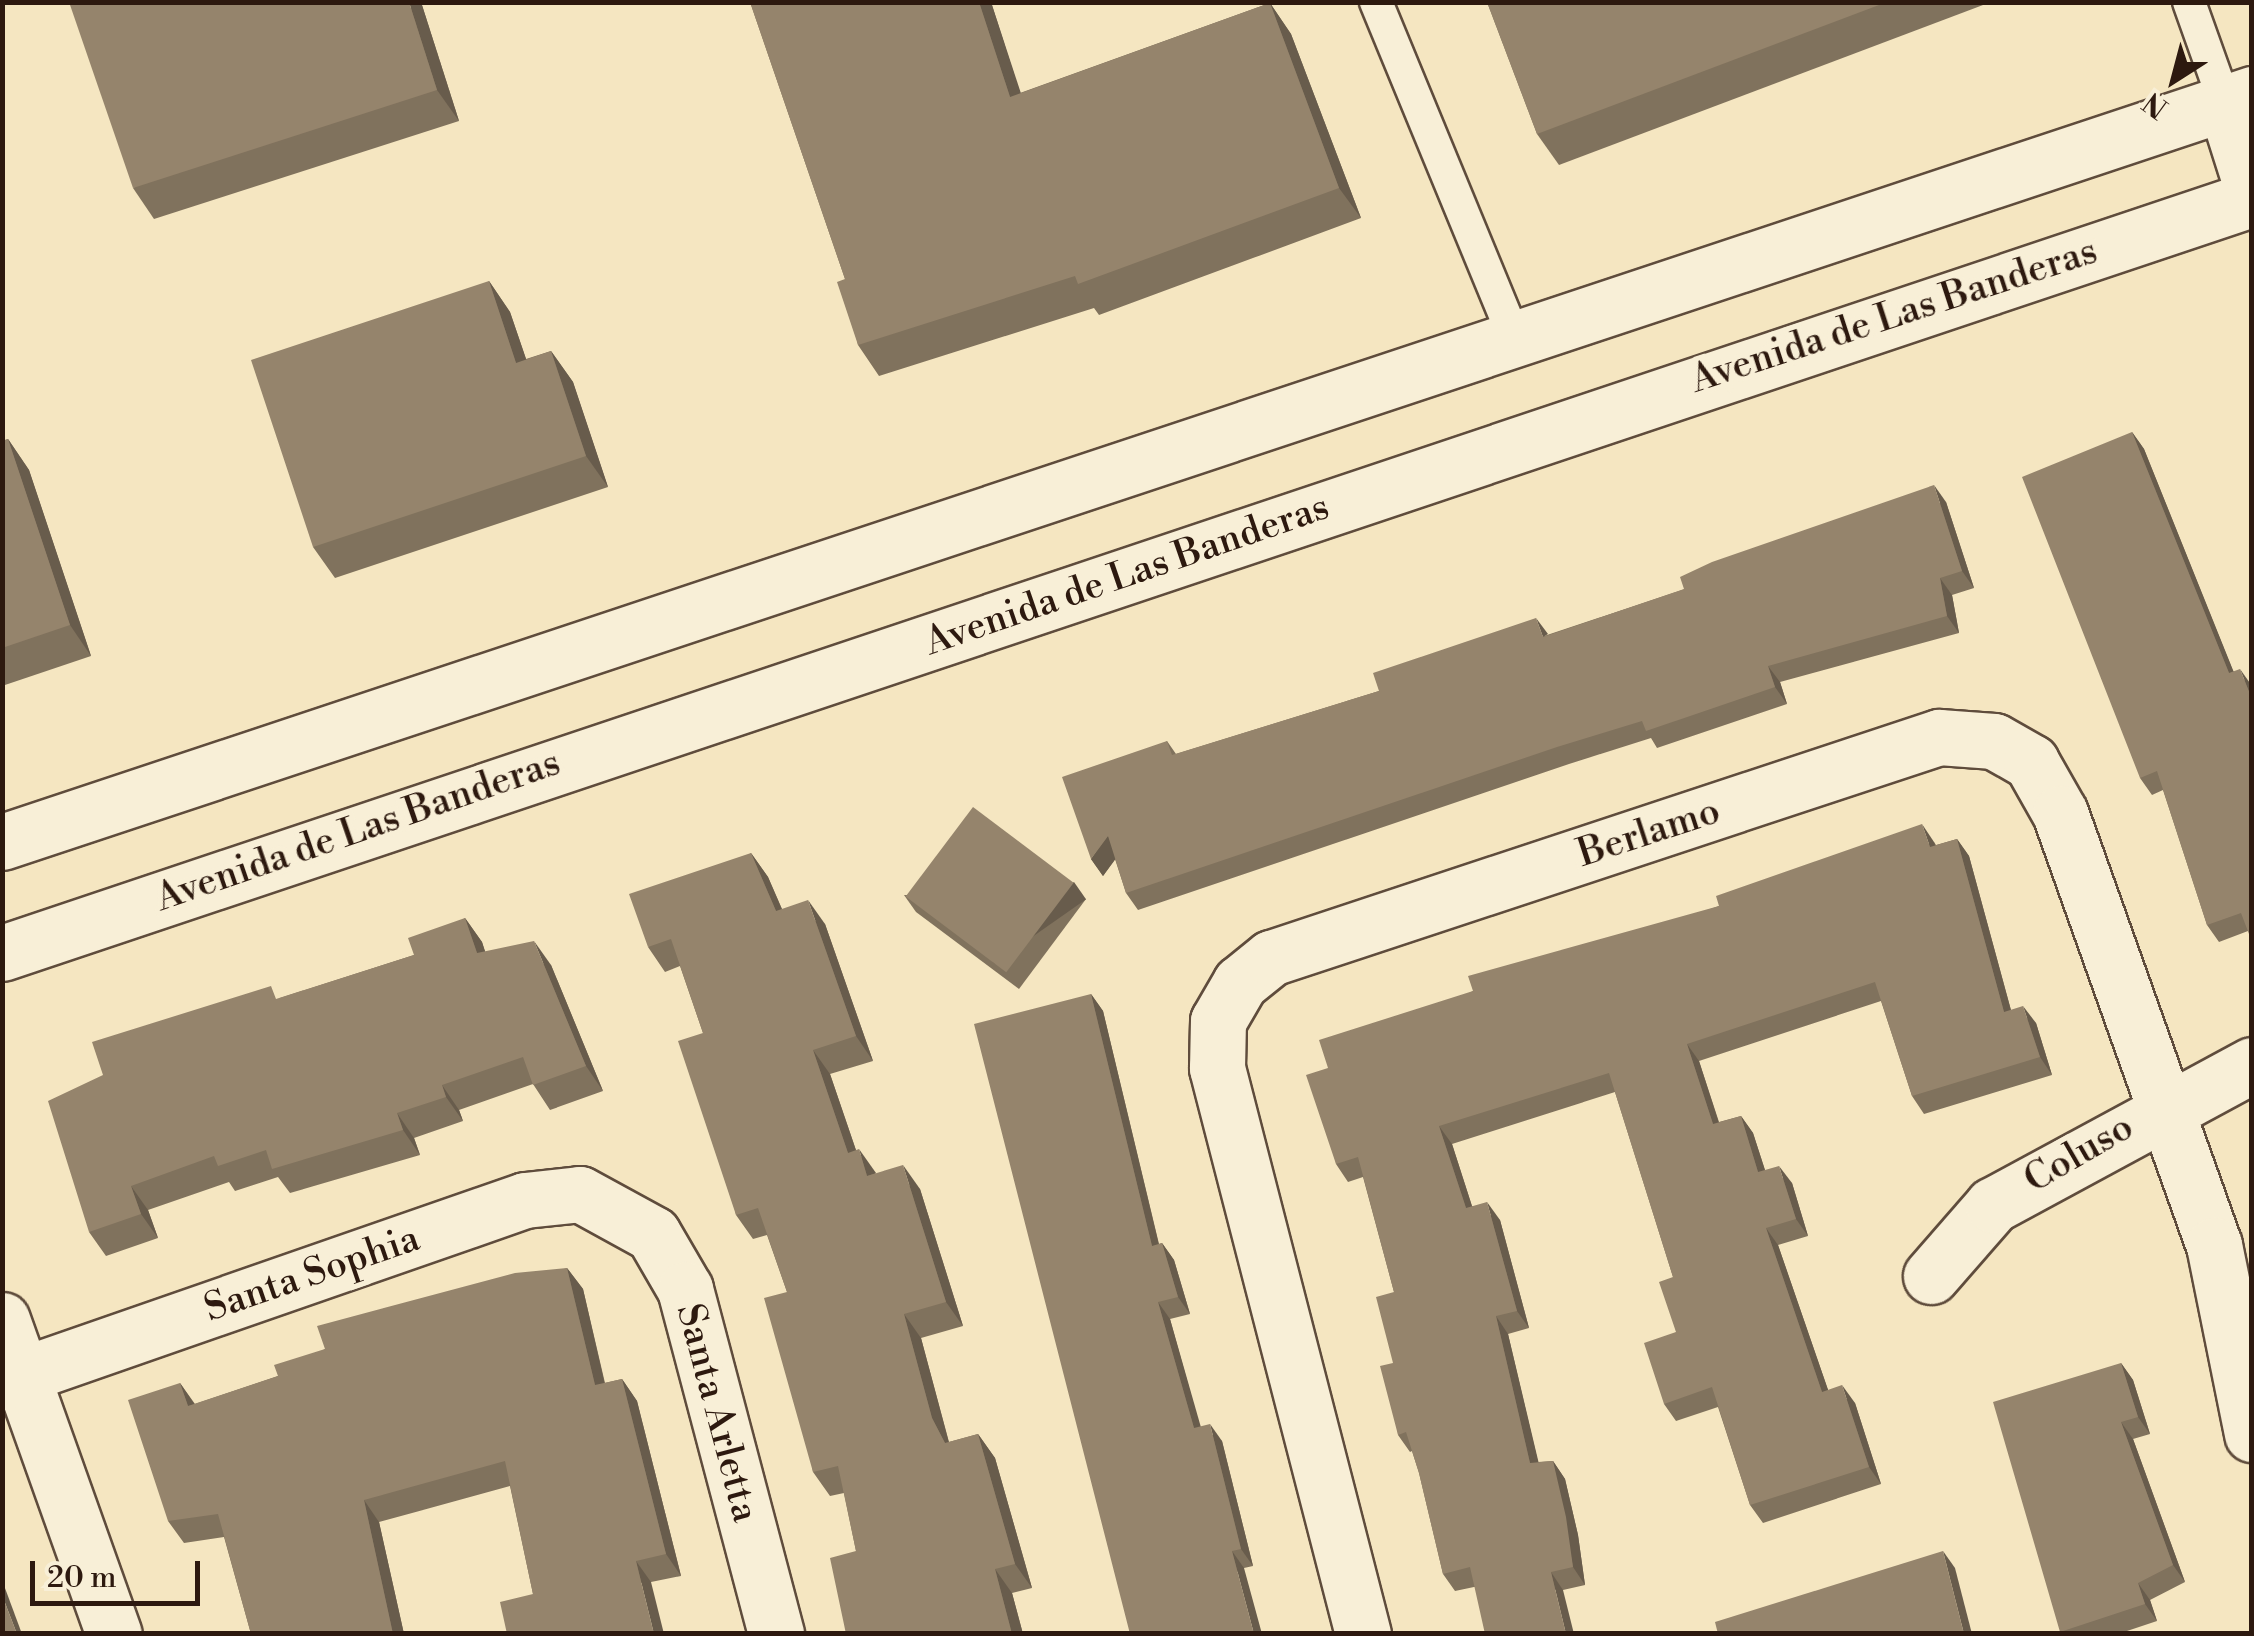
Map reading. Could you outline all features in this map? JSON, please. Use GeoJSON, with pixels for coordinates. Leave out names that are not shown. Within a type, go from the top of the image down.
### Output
{"type":"FeatureCollection","features":[{"type":"Feature","properties":{"kind":"main road"},"geometry":{"type":"LineString","coordinates":[[2,842],[2238,98],[2252,188]]}},
{"type":"Feature","properties":{"kind":"main road","name":"Avenida de Las Banderas"},"geometry":{"type":"LineString","coordinates":[[2,953],[2252,199]]}},
{"type":"Feature","properties":{"kind":"main road","name":"Berlamo"},"geometry":{"type":"LineString","coordinates":[[1363,1634],[1218,1068],[1218,1021],[1240,983],[1271,958],[1939,738],[1994,741],[2031,762],[2060,812],[2168,1103],[2214,1245],[2252,1434]]}},
{"type":"Feature","properties":{"kind":"main road","name":"Coluso"},"geometry":{"type":"LineString","coordinates":[[1932,1276],[1993,1205],[2168,1103],[2252,1065]]}},
{"type":"Feature","properties":{"kind":"main road","name":"Santa Sophia"},"geometry":{"type":"LineString","coordinates":[[12,1378],[525,1200],[580,1194],[624,1211]]}},
{"type":"Feature","properties":{"kind":"main road","name":"Santa Arletta"},"geometry":{"type":"LineString","coordinates":[[624,1211],[653,1234],[685,1289],[776,1634]]}},
{"type":"Feature","properties":{"kind":"main road"},"geometry":{"type":"LineString","coordinates":[[2,1320],[12,1378],[114,1634]]}},
{"type":"Feature","properties":{"kind":"lane"},"geometry":{"type":"LineString","coordinates":[[1376,2],[1515,340]]}},
{"type":"Feature","properties":{"kind":"lane"},"geometry":{"type":"LineString","coordinates":[[2189,2],[2238,98]]}},
{"type":"Feature","properties":{"kind":"building"},"geometry":{"type":"Polygon","coordinates":[[[69,2],[409,2],[437,90],[133,188],[69,2]]]}},
{"type":"Feature","properties":{"kind":"building"},"geometry":{"type":"Polygon","coordinates":[[[750,2],[979,2],[1010,97],[1270,3],[1339,188],[1078,284],[1075,276],[858,345],[837,282],[845,279],[750,2]]]}},
{"type":"Feature","properties":{"kind":"building"},"geometry":{"type":"Polygon","coordinates":[[[1487,2],[1887,2],[1537,134],[1487,2]]]}},
{"type":"Feature","properties":{"kind":"building"},"geometry":{"type":"Polygon","coordinates":[[[489,281],[516,363],[551,351],[586,456],[313,547],[251,360],[489,281]]]}},
{"type":"Feature","properties":{"kind":"building"},"geometry":{"type":"Polygon","coordinates":[[[2132,432],[2229,673],[2240,669],[2252,699],[2249,934],[2241,913],[2207,925],[2157,771],[2140,778],[2022,477],[2132,432]]]}},
{"type":"Feature","properties":{"kind":"building"},"geometry":{"type":"Polygon","coordinates":[[[8,439],[70,625],[2,648],[2,441],[8,439]]]}},
{"type":"Feature","properties":{"kind":"building"},"geometry":{"type":"Polygon","coordinates":[[[1934,485],[1962,571],[1940,578],[1947,616],[1768,666],[1775,687],[1646,731],[1642,721],[1557,747],[1126,893],[1108,836],[1091,859],[1062,777],[1167,741],[1172,755],[1379,691],[1373,673],[1536,618],[1543,637],[1684,589],[1680,577],[1712,562],[1934,485]]]}},
{"type":"Feature","properties":{"kind":"building"},"geometry":{"type":"Polygon","coordinates":[[[973,807],[1074,883],[1006,972],[906,896],[973,807]]]}},
{"type":"Feature","properties":{"kind":"building"},"geometry":{"type":"Polygon","coordinates":[[[1922,824],[1930,847],[1957,839],[2004,1012],[2023,1006],[2040,1057],[1912,1096],[1875,982],[1687,1044],[1713,1124],[1741,1116],[1758,1172],[1779,1166],[1796,1219],[1766,1228],[1822,1392],[1842,1385],[1869,1467],[1750,1505],[1712,1387],[1664,1404],[1644,1343],[1676,1332],[1659,1282],[1673,1277],[1609,1073],[1439,1126],[1466,1208],[1487,1202],[1517,1311],[1496,1316],[1530,1463],[1553,1461],[1573,1567],[1551,1572],[1566,1634],[1485,1634],[1470,1567],[1443,1574],[1406,1432],[1398,1435],[1380,1366],[1393,1363],[1376,1297],[1394,1292],[1358,1157],[1336,1164],[1306,1075],[1328,1068],[1319,1040],[1473,991],[1468,976],[1719,906],[1716,896],[1922,824]]]}},
{"type":"Feature","properties":{"kind":"building"},"geometry":{"type":"Polygon","coordinates":[[[751,853],[776,911],[808,900],[856,1036],[813,1050],[848,1153],[859,1149],[867,1176],[903,1165],[946,1302],[904,1314],[932,1418],[945,1443],[978,1434],[1015,1564],[995,1569],[1012,1634],[846,1634],[830,1558],[856,1551],[838,1466],[813,1472],[764,1298],[787,1292],[758,1208],[736,1215],[678,1041],[703,1033],[671,939],[648,947],[629,894],[751,853]]]}},
{"type":"Feature","properties":{"kind":"building"},"geometry":{"type":"Polygon","coordinates":[[[465,918],[477,953],[534,941],[586,1066],[533,1085],[523,1057],[442,1085],[446,1097],[397,1113],[403,1130],[272,1169],[266,1150],[218,1166],[214,1156],[131,1186],[141,1214],[89,1232],[48,1101],[103,1075],[92,1042],[271,986],[276,999],[414,955],[408,938],[465,918]]]}},
{"type":"Feature","properties":{"kind":"building"},"geometry":{"type":"Polygon","coordinates":[[[1091,994],[1152,1246],[1162,1243],[1178,1297],[1158,1302],[1194,1428],[1210,1424],[1241,1549],[1232,1551],[1254,1634],[1130,1634],[974,1024],[1091,994]]]}},
{"type":"Feature","properties":{"kind":"building"},"geometry":{"type":"Polygon","coordinates":[[[567,1268],[595,1385],[622,1379],[666,1554],[636,1561],[654,1634],[507,1634],[500,1602],[533,1594],[505,1461],[364,1500],[393,1634],[251,1634],[218,1514],[168,1521],[128,1400],[180,1383],[188,1406],[278,1376],[274,1365],[325,1349],[317,1326],[515,1273],[567,1268]]]}},
{"type":"Feature","properties":{"kind":"building"},"geometry":{"type":"Polygon","coordinates":[[[2121,1363],[2138,1417],[2121,1422],[2173,1565],[2138,1583],[2145,1604],[2060,1632],[1993,1402],[2121,1363]]]}},
{"type":"Feature","properties":{"kind":"building"},"geometry":{"type":"Polygon","coordinates":[[[1943,1551],[1964,1634],[1718,1634],[1715,1622],[1943,1551]]]}},
{"type":"Feature","properties":{"kind":"building"},"geometry":{"type":"Polygon","coordinates":[[[2,1595],[17,1634],[2,1634],[2,1595]]]}}]}
